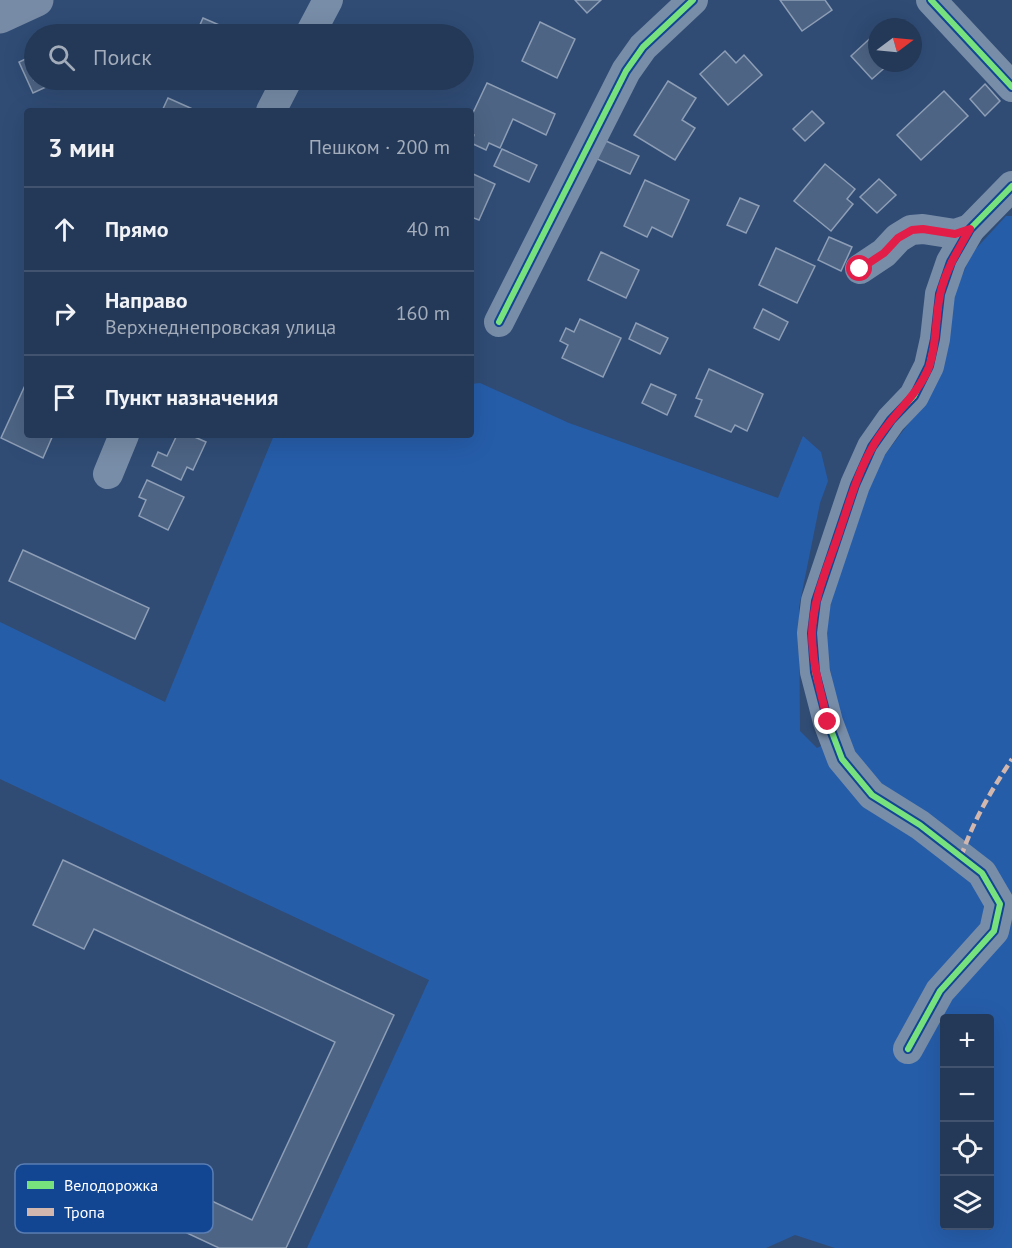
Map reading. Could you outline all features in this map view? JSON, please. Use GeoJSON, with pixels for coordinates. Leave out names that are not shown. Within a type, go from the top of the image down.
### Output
{"type":"FeatureCollection","features":[{"type":"Feature","properties":{"kind":"main road"},"geometry":{"type":"LineString","coordinates":[[0,17],[37,0]]}},
{"type":"Feature","properties":{"kind":"street"},"geometry":{"type":"LineString","coordinates":[[315,24],[328,0]]}},
{"type":"Feature","properties":{"kind":"street"},"geometry":{"type":"LineString","coordinates":[[499,322],[626,71],[643,47],[693,0]]}},
{"type":"Feature","properties":{"kind":"street"},"geometry":{"type":"LineString","coordinates":[[932,0],[1012,87]]}},
{"type":"Feature","properties":{"kind":"street"},"geometry":{"type":"LineString","coordinates":[[273,108],[282,90]]}},
{"type":"Feature","properties":{"kind":"street"},"geometry":{"type":"LineString","coordinates":[[908,1049],[940,991],[994,931],[999,904],[982,873],[920,825],[872,795],[842,759],[828,722],[815,672],[812,633],[816,601],[855,485],[872,447],[891,420],[914,396],[929,366],[935,339],[940,294],[951,262],[970,229],[1012,186]]}},
{"type":"Feature","properties":{"kind":"street"},"geometry":{"type":"LineString","coordinates":[[860,269],[884,253],[898,238],[912,230],[923,229],[955,234],[970,229]]}},
{"type":"Feature","properties":{"kind":"street"},"geometry":{"type":"LineString","coordinates":[[108,474],[123,438]]}},
{"type":"Feature","properties":{"kind":"shaded area"},"geometry":{"type":"Polygon","coordinates":[[[1006,216],[1012,216],[1012,1248],[835,1248],[795,1235],[766,1248],[307,1248],[429,980],[0,779],[0,622],[165,702],[273,438],[474,438],[474,384],[480,383],[569,423],[778,498],[803,436],[821,452],[828,481],[820,503],[799,607],[800,731],[817,748],[843,735],[825,643],[833,587],[878,464],[930,395],[945,315],[972,253],[1006,216]]]}},
{"type":"Feature","properties":{"kind":"building"},"geometry":{"type":"Polygon","coordinates":[[[575,0],[601,0],[587,13],[575,0]]]}},
{"type":"Feature","properties":{"kind":"building"},"geometry":{"type":"Polygon","coordinates":[[[780,0],[825,0],[832,10],[802,31],[780,0]]]}},
{"type":"Feature","properties":{"kind":"building"},"geometry":{"type":"Polygon","coordinates":[[[203,18],[217,24],[200,24],[203,18]]]}},
{"type":"Feature","properties":{"kind":"building"},"geometry":{"type":"Polygon","coordinates":[[[540,22],[575,39],[557,78],[522,61],[540,22]]]}},
{"type":"Feature","properties":{"kind":"building"},"geometry":{"type":"Polygon","coordinates":[[[868,40],[868,72],[880,72],[872,79],[851,56],[868,40]]]}},
{"type":"Feature","properties":{"kind":"building"},"geometry":{"type":"Polygon","coordinates":[[[725,51],[736,63],[744,55],[762,75],[728,105],[700,74],[725,51]]]}},
{"type":"Feature","properties":{"kind":"building"},"geometry":{"type":"Polygon","coordinates":[[[24,60],[24,73],[19,62],[24,60]]]}},
{"type":"Feature","properties":{"kind":"building"},"geometry":{"type":"Polygon","coordinates":[[[668,81],[696,98],[682,120],[695,128],[675,160],[634,135],[668,81]]]}},
{"type":"Feature","properties":{"kind":"building"},"geometry":{"type":"Polygon","coordinates":[[[487,83],[555,114],[546,135],[513,119],[500,148],[489,143],[486,150],[474,144],[474,111],[487,83]]]}},
{"type":"Feature","properties":{"kind":"building"},"geometry":{"type":"Polygon","coordinates":[[[985,84],[1000,101],[985,116],[970,99],[985,84]]]}},
{"type":"Feature","properties":{"kind":"building"},"geometry":{"type":"Polygon","coordinates":[[[944,91],[968,116],[921,160],[897,135],[944,91]]]}},
{"type":"Feature","properties":{"kind":"building"},"geometry":{"type":"Polygon","coordinates":[[[168,98],[190,108],[163,108],[168,98]]]}},
{"type":"Feature","properties":{"kind":"building"},"geometry":{"type":"Polygon","coordinates":[[[812,111],[824,123],[805,141],[793,129],[812,111]]]}},
{"type":"Feature","properties":{"kind":"building"},"geometry":{"type":"Polygon","coordinates":[[[606,141],[639,156],[630,174],[597,159],[606,141]]]}},
{"type":"Feature","properties":{"kind":"building"},"geometry":{"type":"Polygon","coordinates":[[[502,149],[537,165],[529,182],[494,166],[502,149]]]}},
{"type":"Feature","properties":{"kind":"building"},"geometry":{"type":"Polygon","coordinates":[[[825,164],[855,189],[847,199],[853,204],[831,231],[794,201],[825,164]]]}},
{"type":"Feature","properties":{"kind":"building"},"geometry":{"type":"Polygon","coordinates":[[[474,174],[495,184],[479,220],[474,218],[474,174]]]}},
{"type":"Feature","properties":{"kind":"building"},"geometry":{"type":"Polygon","coordinates":[[[879,179],[896,195],[877,213],[860,197],[879,179]]]}},
{"type":"Feature","properties":{"kind":"building"},"geometry":{"type":"Polygon","coordinates":[[[645,180],[689,200],[672,237],[652,227],[647,237],[624,226],[645,180]]]}},
{"type":"Feature","properties":{"kind":"building"},"geometry":{"type":"Polygon","coordinates":[[[740,198],[759,206],[746,233],[727,225],[740,198]]]}},
{"type":"Feature","properties":{"kind":"building"},"geometry":{"type":"Polygon","coordinates":[[[829,237],[852,247],[841,271],[818,260],[829,237]]]}},
{"type":"Feature","properties":{"kind":"building"},"geometry":{"type":"Polygon","coordinates":[[[776,248],[815,266],[797,303],[759,285],[776,248]]]}},
{"type":"Feature","properties":{"kind":"building"},"geometry":{"type":"Polygon","coordinates":[[[601,252],[639,270],[626,298],[588,280],[601,252]]]}},
{"type":"Feature","properties":{"kind":"building"},"geometry":{"type":"Polygon","coordinates":[[[763,309],[788,322],[779,340],[754,328],[763,309]]]}},
{"type":"Feature","properties":{"kind":"building"},"geometry":{"type":"Polygon","coordinates":[[[580,319],[621,338],[603,377],[562,358],[568,345],[560,341],[566,328],[574,332],[580,319]]]}},
{"type":"Feature","properties":{"kind":"building"},"geometry":{"type":"Polygon","coordinates":[[[636,323],[668,338],[660,354],[629,339],[636,323]]]}},
{"type":"Feature","properties":{"kind":"building"},"geometry":{"type":"Polygon","coordinates":[[[709,369],[763,394],[747,431],[735,425],[731,432],[695,416],[702,400],[696,398],[709,369]]]}},
{"type":"Feature","properties":{"kind":"building"},"geometry":{"type":"Polygon","coordinates":[[[651,384],[676,395],[667,415],[642,403],[651,384]]]}},
{"type":"Feature","properties":{"kind":"building"},"geometry":{"type":"Polygon","coordinates":[[[24,388],[24,438],[52,438],[43,458],[1,438],[24,388]]]}},
{"type":"Feature","properties":{"kind":"building"},"geometry":{"type":"Polygon","coordinates":[[[176,438],[197,438],[206,442],[193,470],[187,467],[181,480],[152,466],[158,452],[167,456],[176,438]]]}},
{"type":"Feature","properties":{"kind":"building"},"geometry":{"type":"Polygon","coordinates":[[[147,480],[184,497],[168,530],[139,516],[146,500],[139,497],[147,480]]]}},
{"type":"Feature","properties":{"kind":"building"},"geometry":{"type":"Polygon","coordinates":[[[23,550],[149,608],[135,639],[9,581],[23,550]]]}},
{"type":"Feature","properties":{"kind":"building"},"geometry":{"type":"Polygon","coordinates":[[[63,860],[394,1015],[286,1248],[219,1248],[187,1233],[213,1233],[213,1202],[252,1220],[335,1042],[94,929],[84,949],[33,925],[63,860]]]}},
{"type":"Feature","properties":{"kind":"marked path"},"geometry":{"type":"LineString","coordinates":[[961,857],[983,807],[1012,759]]}},
{"type":"Feature","properties":{"kind":"cycle path"},"geometry":{"type":"LineString","coordinates":[[499,322],[626,71],[643,47],[693,0]]}},
{"type":"Feature","properties":{"kind":"cycle path"},"geometry":{"type":"LineString","coordinates":[[931,0],[1012,87]]}},
{"type":"Feature","properties":{"kind":"cycle path"},"geometry":{"type":"LineString","coordinates":[[908,1049],[940,991],[994,931],[1000,904],[982,873],[920,825],[872,795],[842,759],[828,722],[815,672],[812,633],[816,601],[855,485],[872,447],[891,420],[914,396],[929,366],[935,339],[940,294],[951,262],[970,229],[1012,186]]}},
{"type":"Feature","properties":{"kind":"route"},"geometry":{"type":"LineString","coordinates":[[828,722],[815,672],[812,633],[816,601],[855,485],[872,447],[891,420],[914,396],[929,366],[935,339],[940,294],[951,262],[970,229],[955,234],[923,229],[912,230],[898,238],[884,253],[860,269]]}}]}
